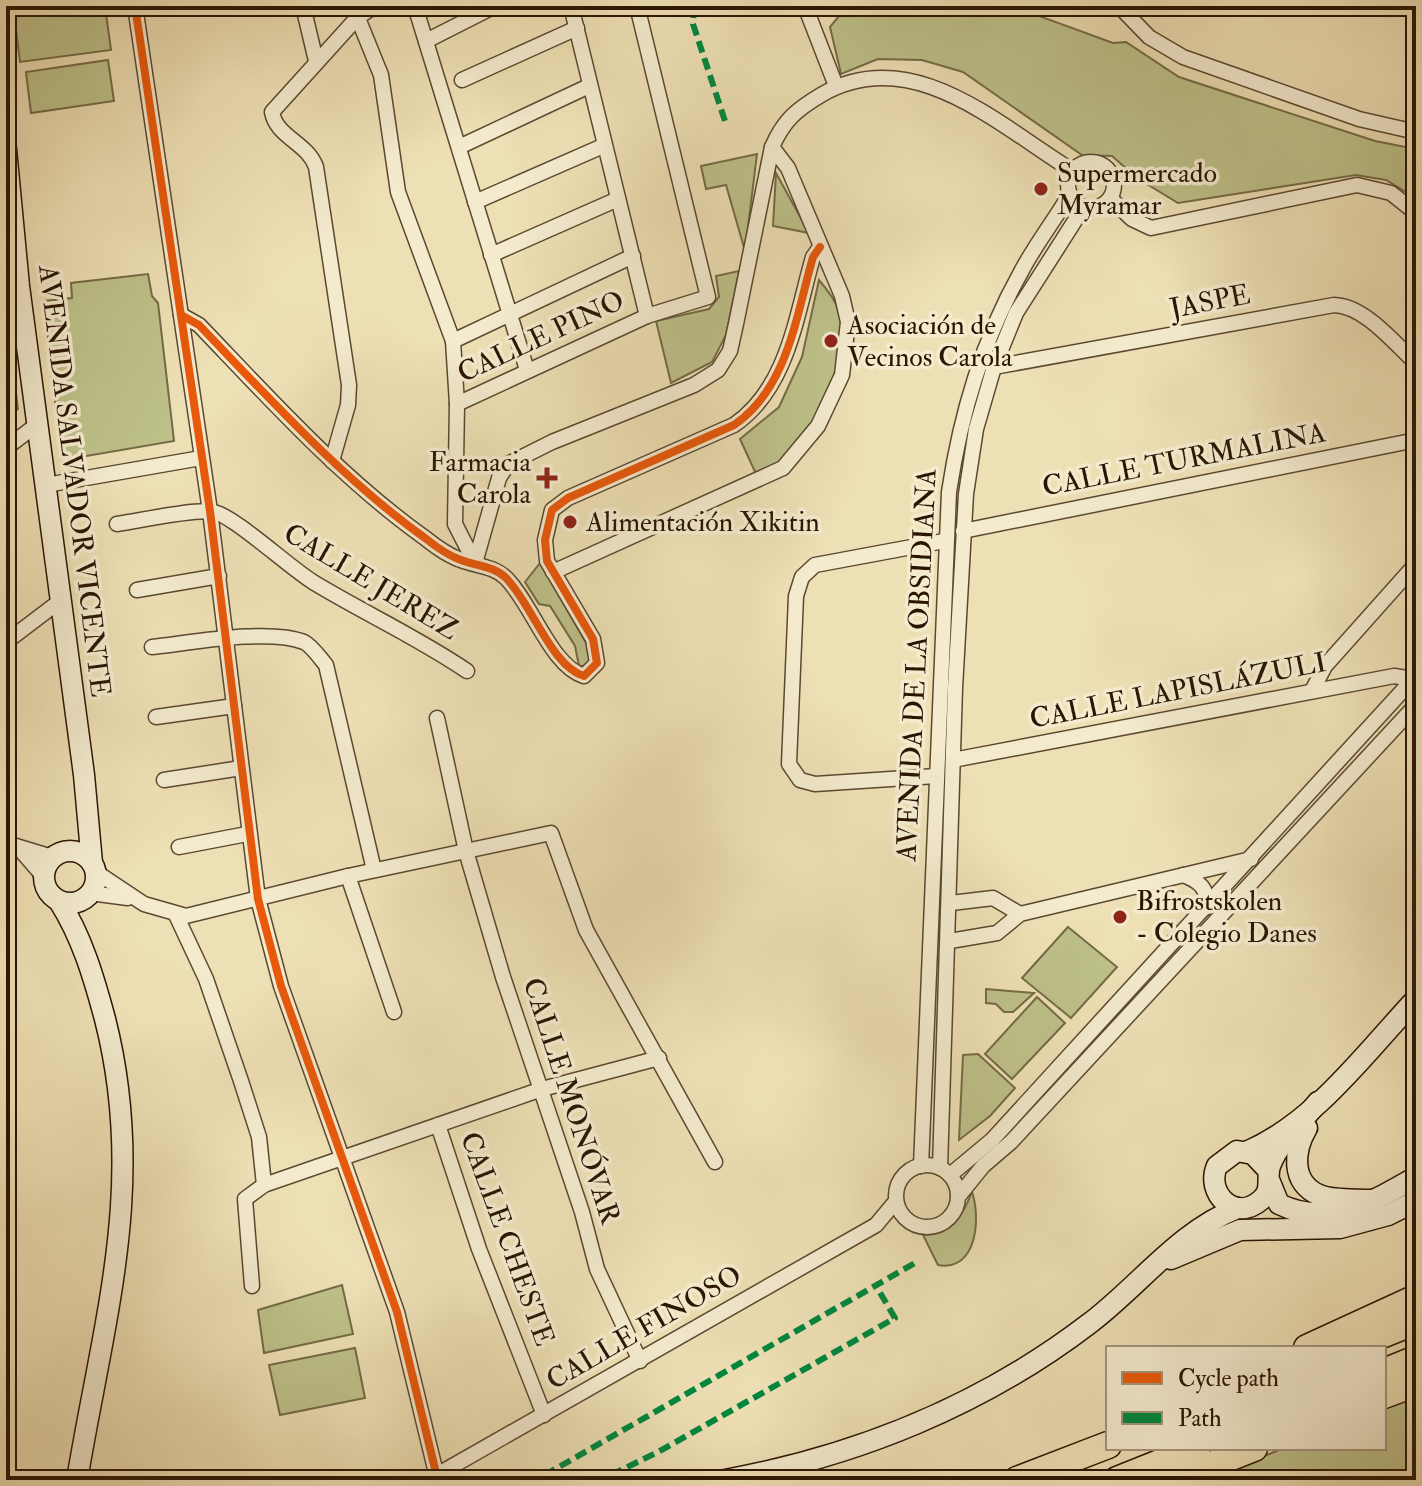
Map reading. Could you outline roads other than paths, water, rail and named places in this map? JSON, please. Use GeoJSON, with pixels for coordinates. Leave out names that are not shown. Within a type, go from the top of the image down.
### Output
{"type":"FeatureCollection","features":[{"type":"Feature","properties":{"kind":"highway"},"geometry":{"type":"LineString","coordinates":[[1311,1346],[1416,1298]]}},
{"type":"Feature","properties":{"kind":"highway"},"geometry":{"type":"LineString","coordinates":[[1354,1346],[1416,1321]]}},
{"type":"Feature","properties":{"kind":"highway"},"geometry":{"type":"LineString","coordinates":[[1386,1371],[1416,1359]]}},
{"type":"Feature","properties":{"kind":"highway"},"geometry":{"type":"LineString","coordinates":[[1386,1394],[1416,1383]]}},
{"type":"Feature","properties":{"kind":"highway"},"geometry":{"type":"LineString","coordinates":[[1017,1480],[1102,1446]]}},
{"type":"Feature","properties":{"kind":"highway"},"geometry":{"type":"LineString","coordinates":[[1117,1480],[1192,1450]]}},
{"type":"Feature","properties":{"kind":"highway"},"geometry":{"type":"LineString","coordinates":[[1173,1480],[1249,1450]]}},
{"type":"Feature","properties":{"kind":"street"},"geometry":{"type":"LineString","coordinates":[[135,6],[219,576],[247,834],[258,899],[281,986],[397,1312],[432,1476]]}},
{"type":"Feature","properties":{"kind":"street"},"geometry":{"type":"LineString","coordinates":[[303,6],[316,61]]}},
{"type":"Feature","properties":{"kind":"street"},"geometry":{"type":"LineString","coordinates":[[332,461],[348,405],[349,385],[316,167],[312,154],[273,120],[275,104],[316,61],[355,12],[375,6]]}},
{"type":"Feature","properties":{"kind":"street"},"geometry":{"type":"LineString","coordinates":[[415,6],[527,370]]}},
{"type":"Feature","properties":{"kind":"street"},"geometry":{"type":"LineString","coordinates":[[426,41],[495,6]]}},
{"type":"Feature","properties":{"kind":"street"},"geometry":{"type":"LineString","coordinates":[[571,6],[647,316]]}},
{"type":"Feature","properties":{"kind":"street","name":"CALLE PINO"},"geometry":{"type":"LineString","coordinates":[[457,404],[647,316],[708,297],[637,6]]}},
{"type":"Feature","properties":{"kind":"street"},"geometry":{"type":"LineString","coordinates":[[805,6],[836,86]]}},
{"type":"Feature","properties":{"kind":"street"},"geometry":{"type":"LineString","coordinates":[[1119,6],[1149,37],[1183,57],[1359,119],[1416,132]]}},
{"type":"Feature","properties":{"kind":"street"},"geometry":{"type":"LineString","coordinates":[[355,12],[381,75],[398,192],[453,341],[457,404],[455,524],[475,563]]}},
{"type":"Feature","properties":{"kind":"street"},"geometry":{"type":"LineString","coordinates":[[462,80],[577,28]]}},
{"type":"Feature","properties":{"kind":"street"},"geometry":{"type":"LineString","coordinates":[[475,563],[499,478],[508,464],[552,442],[667,398],[718,370],[730,351],[772,147],[780,128],[794,111],[836,86],[868,77],[907,79],[958,97],[1073,171]]}},
{"type":"Feature","properties":{"kind":"street"},"geometry":{"type":"LineString","coordinates":[[459,147],[589,86]]}},
{"type":"Feature","properties":{"kind":"street"},"geometry":{"type":"LineString","coordinates":[[475,202],[603,146]]}},
{"type":"Feature","properties":{"kind":"street"},"geometry":{"type":"LineString","coordinates":[[553,572],[783,468],[818,426],[842,375],[848,322],[842,296],[788,168],[772,147]]}},
{"type":"Feature","properties":{"kind":"street","name":"AVENIDA SALVADOR VICENTE"},"geometry":{"type":"LineString","coordinates":[[6,149],[12,280],[39,423],[94,868]]}},
{"type":"Feature","properties":{"kind":"street"},"geometry":{"type":"LineString","coordinates":[[1086,163],[1104,167],[1113,182],[1110,198],[1096,208],[1083,208],[1070,194],[1068,186],[1073,171],[1086,163]]}},
{"type":"Feature","properties":{"kind":"street"},"geometry":{"type":"LineString","coordinates":[[1110,198],[1132,219],[1151,228],[1357,185],[1391,193],[1416,213]]}},
{"type":"Feature","properties":{"kind":"street","name":"AVENIDA DE LA OBSIDIANA"},"geometry":{"type":"LineString","coordinates":[[921,1166],[944,541],[959,431],[984,346],[1022,269],[1070,194]]}},
{"type":"Feature","properties":{"kind":"street"},"geometry":{"type":"LineString","coordinates":[[491,255],[618,199]]}},
{"type":"Feature","properties":{"kind":"street","name":"AVENIDA DE LA OBSIDIANA"},"geometry":{"type":"LineString","coordinates":[[945,1172],[939,1125],[950,941],[953,760],[963,531],[976,429],[994,367],[1016,313],[1083,208]]}},
{"type":"Feature","properties":{"kind":"street"},"geometry":{"type":"LineString","coordinates":[[181,315],[199,325],[332,461],[425,538],[462,561],[502,574],[520,592],[558,656],[573,673],[584,676],[597,663],[593,639],[547,561],[545,540],[552,510],[568,498],[734,425],[756,410],[769,393],[785,357],[813,257],[820,247]]}},
{"type":"Feature","properties":{"kind":"street"},"geometry":{"type":"LineString","coordinates":[[453,341],[633,256]]}},
{"type":"Feature","properties":{"kind":"street","name":"JASPE"},"geometry":{"type":"LineString","coordinates":[[994,367],[1334,305],[1346,305],[1376,326],[1416,363]]}},
{"type":"Feature","properties":{"kind":"street"},"geometry":{"type":"LineString","coordinates":[[6,448],[39,423]]}},
{"type":"Feature","properties":{"kind":"street","name":"CALLE TURMALINA"},"geometry":{"type":"LineString","coordinates":[[963,531],[1416,440]]}},
{"type":"Feature","properties":{"kind":"street"},"geometry":{"type":"LineString","coordinates":[[46,485],[201,458]]}},
{"type":"Feature","properties":{"kind":"street"},"geometry":{"type":"LineString","coordinates":[[117,524],[210,511]]}},
{"type":"Feature","properties":{"kind":"street","name":"CALLE JEREZ"},"geometry":{"type":"LineString","coordinates":[[210,511],[227,517],[266,550],[314,582],[428,645],[467,671]]}},
{"type":"Feature","properties":{"kind":"street"},"geometry":{"type":"LineString","coordinates":[[936,776],[815,784],[800,780],[789,764],[796,596],[802,577],[815,565],[944,541]]}},
{"type":"Feature","properties":{"kind":"street"},"geometry":{"type":"LineString","coordinates":[[1312,691],[1325,666],[1416,564]]}},
{"type":"Feature","properties":{"kind":"street"},"geometry":{"type":"LineString","coordinates":[[137,590],[219,576]]}},
{"type":"Feature","properties":{"kind":"street"},"geometry":{"type":"LineString","coordinates":[[6,642],[60,601]]}},
{"type":"Feature","properties":{"kind":"street"},"geometry":{"type":"LineString","coordinates":[[152,647],[227,638],[280,638],[306,643],[326,665],[374,870]]}},
{"type":"Feature","properties":{"kind":"street","name":"CALLE LAPISLÁZULI"},"geometry":{"type":"LineString","coordinates":[[953,760],[1394,676],[1414,677]]}},
{"type":"Feature","properties":{"kind":"street"},"geometry":{"type":"LineString","coordinates":[[1414,677],[992,1140],[945,1172],[921,1166],[905,1175],[899,1182],[896,1201],[910,1223],[937,1226],[952,1214],[958,1197],[983,1166],[1011,1142],[1202,939],[1416,705]]}},
{"type":"Feature","properties":{"kind":"street"},"geometry":{"type":"LineString","coordinates":[[156,717],[234,706]]}},
{"type":"Feature","properties":{"kind":"street","name":"CALLE MONÓVAR"},"geometry":{"type":"LineString","coordinates":[[437,718],[466,851],[503,977],[542,1089],[597,1269],[640,1361]]}},
{"type":"Feature","properties":{"kind":"street"},"geometry":{"type":"LineString","coordinates":[[164,780],[241,768]]}},
{"type":"Feature","properties":{"kind":"street"},"geometry":{"type":"LineString","coordinates":[[43,876],[60,854],[79,839],[86,821]]}},
{"type":"Feature","properties":{"kind":"street"},"geometry":{"type":"LineString","coordinates":[[59,901],[74,903],[89,895],[132,898],[176,915],[206,913],[348,876],[551,833],[586,930],[715,1162]]}},
{"type":"Feature","properties":{"kind":"street"},"geometry":{"type":"LineString","coordinates":[[179,847],[247,834]]}},
{"type":"Feature","properties":{"kind":"street"},"geometry":{"type":"LineString","coordinates":[[13,847],[60,854],[82,853],[94,868],[132,898]]}},
{"type":"Feature","properties":{"kind":"street"},"geometry":{"type":"LineString","coordinates":[[13,847],[43,876],[47,891],[59,901],[78,933],[119,1083],[125,1186],[115,1271],[77,1480]]}},
{"type":"Feature","properties":{"kind":"street"},"geometry":{"type":"LineString","coordinates":[[950,941],[997,933],[1020,914],[1251,859]]}},
{"type":"Feature","properties":{"kind":"street"},"geometry":{"type":"LineString","coordinates":[[89,965],[89,895],[94,868]]}},
{"type":"Feature","properties":{"kind":"street"},"geometry":{"type":"LineString","coordinates":[[1182,875],[1202,884],[1206,892],[1205,908]]}},
{"type":"Feature","properties":{"kind":"street"},"geometry":{"type":"LineString","coordinates":[[348,876],[394,1012]]}},
{"type":"Feature","properties":{"kind":"street"},"geometry":{"type":"LineString","coordinates":[[951,903],[993,898],[1020,914]]}},
{"type":"Feature","properties":{"kind":"street"},"geometry":{"type":"LineString","coordinates":[[176,915],[206,979],[259,1137],[264,1185]]}},
{"type":"Feature","properties":{"kind":"street"},"geometry":{"type":"LineString","coordinates":[[725,1480],[781,1470],[850,1449],[1003,1383],[1089,1324],[1203,1224],[1264,1197],[1278,1152],[1318,1102],[1416,999]]}},
{"type":"Feature","properties":{"kind":"street"},"geometry":{"type":"LineString","coordinates":[[252,1286],[245,1199],[264,1185],[542,1089],[659,1058]]}},
{"type":"Feature","properties":{"kind":"street"},"geometry":{"type":"LineString","coordinates":[[1338,1081],[1300,1142],[1298,1171],[1305,1184],[1321,1197],[1371,1200]]}},
{"type":"Feature","properties":{"kind":"street"},"geometry":{"type":"LineString","coordinates":[[1184,1239],[1213,1184],[1213,1173],[1222,1159],[1246,1152],[1274,1137],[1318,1102]]}},
{"type":"Feature","properties":{"kind":"street","name":"CALLE CHESTE"},"geometry":{"type":"LineString","coordinates":[[438,1125],[479,1249],[544,1415]]}},
{"type":"Feature","properties":{"kind":"street"},"geometry":{"type":"LineString","coordinates":[[1246,1152],[1260,1158],[1279,1204],[1302,1212],[1350,1211],[1416,1177]]}},
{"type":"Feature","properties":{"kind":"street"},"geometry":{"type":"LineString","coordinates":[[945,1172],[958,1197]]}},
{"type":"Feature","properties":{"kind":"street"},"geometry":{"type":"LineString","coordinates":[[1213,1184],[1223,1201],[1309,1228]]}},
{"type":"Feature","properties":{"kind":"street","name":"CALLE FINOSO"},"geometry":{"type":"LineString","coordinates":[[432,1476],[876,1225],[896,1201]]}},
{"type":"Feature","properties":{"kind":"street"},"geometry":{"type":"LineString","coordinates":[[1151,1272],[1211,1240],[1240,1230],[1360,1224],[1416,1201]]}},
{"type":"Feature","properties":{"kind":"street","name":"CALLE FINOSO"},"geometry":{"type":"LineString","coordinates":[[876,1225],[910,1223]]}},
{"type":"Feature","properties":{"kind":"place","name":"Supermercado Myramar"},"geometry":{"type":"Point","coordinates":[1041,189]}},
{"type":"Feature","properties":{"kind":"place","name":"Asociación de Vecinos Carola"},"geometry":{"type":"Point","coordinates":[831,341]}},
{"type":"Feature","properties":{"kind":"place","name":"Farmacia Carola"},"geometry":{"type":"Point","coordinates":[547,478]}},
{"type":"Feature","properties":{"kind":"place","name":"Alimentación Xikitin"},"geometry":{"type":"Point","coordinates":[570,522]}},
{"type":"Feature","properties":{"kind":"place","name":"Bifrostskolen - Colegio Danes"},"geometry":{"type":"Point","coordinates":[1120,917]}}]}
